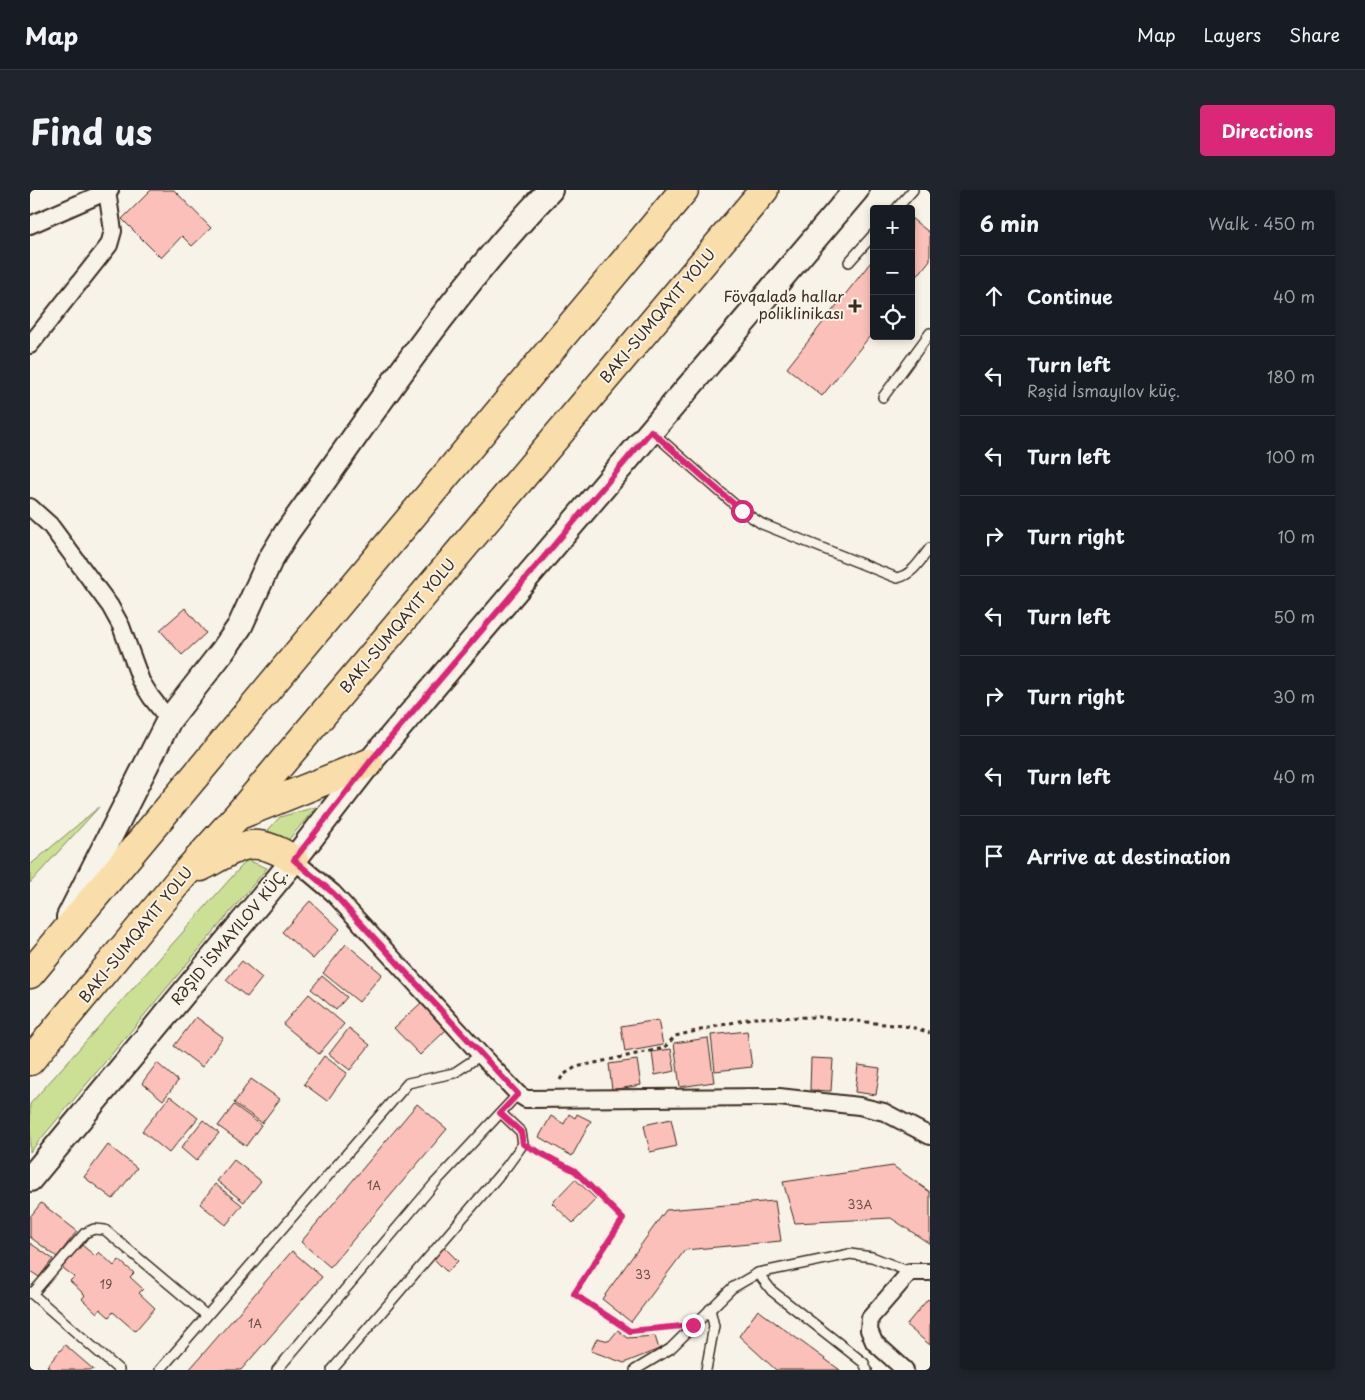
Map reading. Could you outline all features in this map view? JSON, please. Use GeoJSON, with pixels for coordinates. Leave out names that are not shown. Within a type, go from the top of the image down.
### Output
{"type":"FeatureCollection","features":[{"type":"Feature","properties":{"kind":"highway"},"geometry":{"type":"LineString","coordinates":[[30,974],[684,190]]}},
{"type":"Feature","properties":{"kind":"highway"},"geometry":{"type":"LineString","coordinates":[[30,1061],[182,877],[238,815],[764,190]]}},
{"type":"Feature","properties":{"kind":"highway"},"geometry":{"type":"LineString","coordinates":[[238,815],[369,763]]}},
{"type":"Feature","properties":{"kind":"highway"},"geometry":{"type":"LineString","coordinates":[[182,877],[247,844],[261,844],[276,848],[294,860]]}},
{"type":"Feature","properties":{"kind":"highway"},"geometry":{"type":"LineString","coordinates":[[30,969],[54,946]]}},
{"type":"Feature","properties":{"kind":"street"},"geometry":{"type":"LineString","coordinates":[[54,946],[169,720],[240,626],[270,560],[287,532],[450,305],[504,238],[550,190]]}},
{"type":"Feature","properties":{"kind":"street"},"geometry":{"type":"LineString","coordinates":[[30,1179],[294,860],[369,763],[856,190]]}},
{"type":"Feature","properties":{"kind":"street"},"geometry":{"type":"LineString","coordinates":[[30,225],[108,191],[113,231],[110,246],[30,345]]}},
{"type":"Feature","properties":{"kind":"street"},"geometry":{"type":"LineString","coordinates":[[30,507],[50,525],[110,606],[122,626],[141,681],[151,698],[169,720]]}},
{"type":"Feature","properties":{"kind":"street"},"geometry":{"type":"LineString","coordinates":[[294,860],[333,893],[481,1055],[518,1094],[526,1099],[779,1097],[859,1106],[884,1112],[930,1136]]}},
{"type":"Feature","properties":{"kind":"street"},"geometry":{"type":"LineString","coordinates":[[905,1370],[874,1342],[869,1330],[870,1318],[910,1272],[930,1272]]}},
{"type":"Feature","properties":{"kind":"lane"},"geometry":{"type":"LineString","coordinates":[[899,205],[912,190]]}},
{"type":"Feature","properties":{"kind":"lane"},"geometry":{"type":"LineString","coordinates":[[849,262],[870,238]]}},
{"type":"Feature","properties":{"kind":"lane"},"geometry":{"type":"LineString","coordinates":[[883,397],[930,333]]}},
{"type":"Feature","properties":{"kind":"lane"},"geometry":{"type":"LineString","coordinates":[[651,431],[742,511],[762,524],[897,578],[905,576],[930,548]]}},
{"type":"Feature","properties":{"kind":"lane"},"geometry":{"type":"LineString","coordinates":[[160,1370],[408,1083],[454,1073],[481,1055]]}},
{"type":"Feature","properties":{"kind":"lane"},"geometry":{"type":"LineString","coordinates":[[277,1370],[435,1182],[518,1094]]}},
{"type":"Feature","properties":{"kind":"lane"},"geometry":{"type":"LineString","coordinates":[[332,1370],[507,1166],[523,1144],[521,1132],[500,1113]]}},
{"type":"Feature","properties":{"kind":"lane"},"geometry":{"type":"LineString","coordinates":[[119,1370],[31,1293],[84,1233],[94,1229],[105,1230],[206,1315]]}},
{"type":"Feature","properties":{"kind":"lane"},"geometry":{"type":"LineString","coordinates":[[635,1370],[670,1349],[732,1288],[758,1273],[850,1254],[872,1257],[910,1272]]}},
{"type":"Feature","properties":{"kind":"lane"},"geometry":{"type":"LineString","coordinates":[[758,1273],[772,1291],[864,1362],[868,1370]]}},
{"type":"Feature","properties":{"kind":"lane"},"geometry":{"type":"LineString","coordinates":[[706,1370],[714,1326],[710,1309]]}},
{"type":"Feature","properties":{"kind":"path"},"geometry":{"type":"LineString","coordinates":[[554,1100],[556,1086],[563,1075],[576,1067],[664,1048],[675,1036],[752,1018],[820,1017],[912,1027],[930,1033]]}},
{"type":"Feature","properties":{"kind":"path"},"geometry":{"type":"LineString","coordinates":[[523,1144],[575,1171],[623,1219],[574,1294],[630,1331],[693,1325]]}},
{"type":"Feature","properties":{"kind":"green space"},"geometry":{"type":"Polygon","coordinates":[[[99,807],[30,883],[30,865],[99,807]]]}},
{"type":"Feature","properties":{"kind":"green space"},"geometry":{"type":"Polygon","coordinates":[[[316,807],[285,844],[268,830],[280,817],[316,807]]]}},
{"type":"Feature","properties":{"kind":"green space"},"geometry":{"type":"Polygon","coordinates":[[[247,860],[267,868],[30,1152],[30,1104],[247,860]]]}},
{"type":"Feature","properties":{"kind":"building"},"geometry":{"type":"Polygon","coordinates":[[[151,190],[174,190],[211,228],[192,246],[182,236],[161,258],[122,219],[151,190]]]}},
{"type":"Feature","properties":{"kind":"building"},"geometry":{"type":"Polygon","coordinates":[[[915,221],[930,233],[930,260],[915,279],[915,221]]]}},
{"type":"Feature","properties":{"kind":"building","name":"Fövqaladə hallar poliklinikası"},"geometry":{"type":"Polygon","coordinates":[[[870,263],[870,336],[822,396],[787,368],[870,263]]]}},
{"type":"Feature","properties":{"kind":"building"},"geometry":{"type":"Polygon","coordinates":[[[185,608],[206,633],[182,655],[160,630],[185,608]]]}},
{"type":"Feature","properties":{"kind":"building"},"geometry":{"type":"Polygon","coordinates":[[[310,901],[340,929],[313,959],[282,932],[310,901]]]}},
{"type":"Feature","properties":{"kind":"building"},"geometry":{"type":"Polygon","coordinates":[[[346,944],[382,974],[359,1002],[323,973],[346,944]]]}},
{"type":"Feature","properties":{"kind":"building"},"geometry":{"type":"Polygon","coordinates":[[[242,961],[262,978],[247,997],[226,980],[242,961]]]}},
{"type":"Feature","properties":{"kind":"building"},"geometry":{"type":"Polygon","coordinates":[[[322,976],[347,997],[336,1010],[311,989],[322,976]]]}},
{"type":"Feature","properties":{"kind":"building"},"geometry":{"type":"Polygon","coordinates":[[[309,994],[344,1024],[319,1054],[283,1024],[309,994]]]}},
{"type":"Feature","properties":{"kind":"building"},"geometry":{"type":"Polygon","coordinates":[[[421,1003],[446,1030],[420,1055],[394,1028],[421,1003]]]}},
{"type":"Feature","properties":{"kind":"building"},"geometry":{"type":"Polygon","coordinates":[[[196,1017],[223,1037],[202,1067],[174,1046],[196,1017]]]}},
{"type":"Feature","properties":{"kind":"building"},"geometry":{"type":"Polygon","coordinates":[[[658,1020],[663,1045],[625,1052],[621,1026],[658,1020]]]}},
{"type":"Feature","properties":{"kind":"building"},"geometry":{"type":"Polygon","coordinates":[[[349,1028],[370,1045],[350,1070],[329,1054],[349,1028]]]}},
{"type":"Feature","properties":{"kind":"building"},"geometry":{"type":"Polygon","coordinates":[[[747,1031],[752,1067],[715,1071],[711,1035],[747,1031]]]}},
{"type":"Feature","properties":{"kind":"building"},"geometry":{"type":"Polygon","coordinates":[[[708,1038],[714,1082],[680,1087],[674,1043],[708,1038]]]}},
{"type":"Feature","properties":{"kind":"building"},"geometry":{"type":"Polygon","coordinates":[[[671,1049],[675,1071],[655,1075],[652,1052],[671,1049]]]}},
{"type":"Feature","properties":{"kind":"building"},"geometry":{"type":"Polygon","coordinates":[[[324,1056],[347,1073],[327,1101],[304,1084],[324,1056]]]}},
{"type":"Feature","properties":{"kind":"building"},"geometry":{"type":"Polygon","coordinates":[[[811,1058],[833,1059],[831,1091],[810,1090],[811,1058]]]}},
{"type":"Feature","properties":{"kind":"building"},"geometry":{"type":"Polygon","coordinates":[[[637,1060],[641,1085],[612,1090],[609,1064],[637,1060]]]}},
{"type":"Feature","properties":{"kind":"building"},"geometry":{"type":"Polygon","coordinates":[[[157,1063],[178,1081],[163,1100],[142,1083],[157,1063]]]}},
{"type":"Feature","properties":{"kind":"building"},"geometry":{"type":"Polygon","coordinates":[[[858,1065],[880,1068],[876,1095],[855,1092],[858,1065]]]}},
{"type":"Feature","properties":{"kind":"building"},"geometry":{"type":"Polygon","coordinates":[[[251,1079],[280,1099],[262,1123],[234,1103],[251,1079]]]}},
{"type":"Feature","properties":{"kind":"building"},"geometry":{"type":"Polygon","coordinates":[[[170,1096],[198,1118],[169,1153],[142,1131],[170,1096]]]}},
{"type":"Feature","properties":{"kind":"building"},"geometry":{"type":"Polygon","coordinates":[[[417,1104],[447,1129],[330,1267],[301,1242],[417,1104]]]}},
{"type":"Feature","properties":{"kind":"building"},"geometry":{"type":"Polygon","coordinates":[[[234,1105],[261,1125],[246,1146],[218,1126],[234,1105]]]}},
{"type":"Feature","properties":{"kind":"building"},"geometry":{"type":"Polygon","coordinates":[[[569,1114],[575,1118],[577,1114],[591,1121],[572,1156],[539,1137],[551,1116],[564,1124],[569,1114]]]}},
{"type":"Feature","properties":{"kind":"building"},"geometry":{"type":"Polygon","coordinates":[[[671,1119],[677,1146],[650,1152],[644,1125],[671,1119]]]}},
{"type":"Feature","properties":{"kind":"building"},"geometry":{"type":"Polygon","coordinates":[[[203,1120],[219,1133],[196,1161],[181,1148],[203,1120]]]}},
{"type":"Feature","properties":{"kind":"building"},"geometry":{"type":"Polygon","coordinates":[[[108,1145],[137,1168],[113,1199],[84,1177],[108,1145]]]}},
{"type":"Feature","properties":{"kind":"building"},"geometry":{"type":"Polygon","coordinates":[[[234,1160],[261,1181],[244,1202],[217,1181],[234,1160]]]}},
{"type":"Feature","properties":{"kind":"building"},"geometry":{"type":"Polygon","coordinates":[[[893,1166],[930,1192],[930,1244],[891,1218],[795,1223],[783,1182],[893,1166]]]}},
{"type":"Feature","properties":{"kind":"building"},"geometry":{"type":"Polygon","coordinates":[[[575,1179],[596,1199],[573,1223],[552,1203],[575,1179]]]}},
{"type":"Feature","properties":{"kind":"building"},"geometry":{"type":"Polygon","coordinates":[[[215,1184],[242,1205],[226,1225],[200,1204],[215,1184]]]}},
{"type":"Feature","properties":{"kind":"building"},"geometry":{"type":"Polygon","coordinates":[[[775,1201],[781,1241],[685,1250],[631,1322],[602,1299],[666,1210],[775,1201]]]}},
{"type":"Feature","properties":{"kind":"building"},"geometry":{"type":"Polygon","coordinates":[[[41,1203],[77,1231],[57,1257],[30,1237],[30,1217],[41,1203]]]}},
{"type":"Feature","properties":{"kind":"building"},"geometry":{"type":"Polygon","coordinates":[[[30,1243],[53,1259],[39,1277],[30,1271],[30,1243]]]}},
{"type":"Feature","properties":{"kind":"building"},"geometry":{"type":"Polygon","coordinates":[[[441,1244],[458,1261],[447,1272],[430,1255],[441,1244]]]}},
{"type":"Feature","properties":{"kind":"building"},"geometry":{"type":"Polygon","coordinates":[[[82,1245],[95,1256],[99,1252],[114,1266],[119,1260],[134,1273],[130,1277],[143,1289],[139,1293],[155,1308],[135,1331],[113,1312],[109,1317],[100,1309],[97,1313],[82,1299],[85,1295],[70,1281],[74,1277],[62,1267],[82,1245]]]}},
{"type":"Feature","properties":{"kind":"building"},"geometry":{"type":"Polygon","coordinates":[[[292,1251],[322,1277],[241,1370],[189,1370],[292,1251]]]}},
{"type":"Feature","properties":{"kind":"building"},"geometry":{"type":"Polygon","coordinates":[[[928,1299],[930,1301],[930,1345],[906,1325],[928,1299]]]}},
{"type":"Feature","properties":{"kind":"building"},"geometry":{"type":"Polygon","coordinates":[[[758,1310],[840,1370],[776,1370],[739,1336],[758,1310]]]}},
{"type":"Feature","properties":{"kind":"building"},"geometry":{"type":"Polygon","coordinates":[[[618,1330],[627,1338],[655,1336],[659,1349],[624,1363],[591,1351],[597,1338],[609,1341],[618,1330]]]}},
{"type":"Feature","properties":{"kind":"building"},"geometry":{"type":"Polygon","coordinates":[[[65,1345],[93,1370],[52,1370],[47,1366],[65,1345]]]}},
{"type":"Feature","properties":{"kind":"place","name":"Fövqaladə hallar poliklinikası"},"geometry":{"type":"Point","coordinates":[855,306]}},
{"type":"Feature","properties":{"kind":"route"},"geometry":{"type":"LineString","coordinates":[[693,1325],[630,1331],[574,1294],[623,1219],[575,1171],[560,1161],[523,1144],[521,1132],[500,1113],[518,1094],[333,893],[294,860],[369,763],[651,431],[742,511]]}}]}
